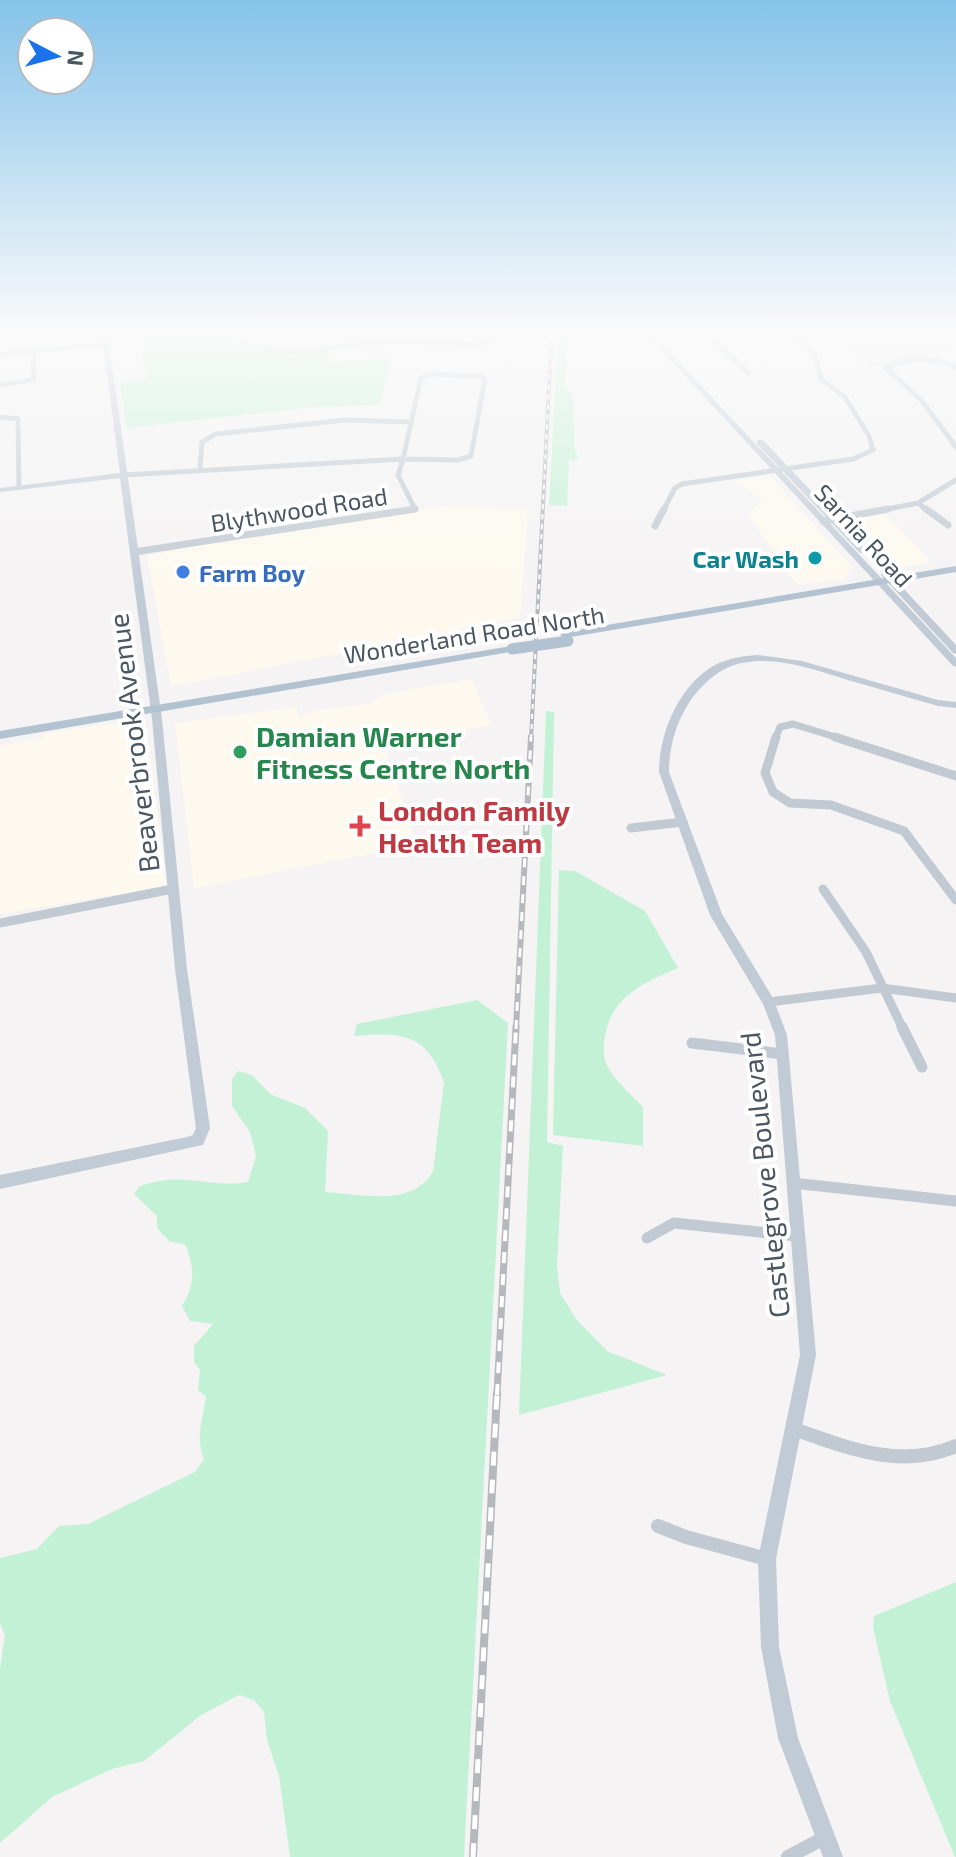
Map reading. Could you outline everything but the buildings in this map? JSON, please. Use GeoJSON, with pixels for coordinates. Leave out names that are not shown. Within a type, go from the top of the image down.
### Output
{"type":"FeatureCollection","features":[{"type":"Feature","properties":{"kind":"main road","name":"Wonderland Road North"},"geometry":{"type":"LineString","coordinates":[[0,727],[566,638],[956,569]]}},
{"type":"Feature","properties":{"kind":"main road","name":"Wonderland Road North"},"geometry":{"type":"LineString","coordinates":[[888,583],[956,575]]}},
{"type":"Feature","properties":{"kind":"main road","name":"Wonderland Road North"},"geometry":{"type":"LineString","coordinates":[[0,735],[155,705]]}},
{"type":"Feature","properties":{"kind":"street","name":"Beaverbrook Avenue"},"geometry":{"type":"LineString","coordinates":[[0,1182],[187,1143],[198,1140],[203,1128],[173,889],[155,705],[114,416]]}},
{"type":"Feature","properties":{"kind":"street","name":"Blythwood Road"},"geometry":{"type":"LineString","coordinates":[[134,552],[415,509],[398,475],[412,416]]}},
{"type":"Feature","properties":{"kind":"street","name":"Blythwood Road"},"geometry":{"type":"LineString","coordinates":[[403,459],[458,460],[471,456],[478,416]]}},
{"type":"Feature","properties":{"kind":"street","name":"Sarnia Road"},"geometry":{"type":"LineString","coordinates":[[725,416],[956,651]]}},
{"type":"Feature","properties":{"kind":"street","name":"Sarnia Road"},"geometry":{"type":"LineString","coordinates":[[736,416],[828,520]]}},
{"type":"Feature","properties":{"kind":"street"},"geometry":{"type":"LineString","coordinates":[[655,526],[675,488],[682,484],[866,456],[874,447],[856,416]]}},
{"type":"Feature","properties":{"kind":"street"},"geometry":{"type":"LineString","coordinates":[[933,416],[956,447]]}},
{"type":"Feature","properties":{"kind":"street"},"geometry":{"type":"LineString","coordinates":[[0,417],[18,419],[19,487]]}},
{"type":"Feature","properties":{"kind":"street"},"geometry":{"type":"LineString","coordinates":[[200,469],[199,443],[204,437],[216,434],[345,420],[410,422]]}},
{"type":"Feature","properties":{"kind":"street"},"geometry":{"type":"LineString","coordinates":[[0,490],[200,469],[267,468],[365,457],[403,459]]}},
{"type":"Feature","properties":{"kind":"street"},"geometry":{"type":"LineString","coordinates":[[828,520],[918,503],[956,480]]}},
{"type":"Feature","properties":{"kind":"street"},"geometry":{"type":"LineString","coordinates":[[918,503],[948,525]]}},
{"type":"Feature","properties":{"kind":"street","name":"Sarnia Road"},"geometry":{"type":"LineString","coordinates":[[888,583],[956,664]]}},
{"type":"Feature","properties":{"kind":"street","name":"Castlegrove Boulevard"},"geometry":{"type":"LineString","coordinates":[[833,1857],[788,1738],[770,1647],[767,1559],[808,1355],[781,1035],[769,1002],[716,915],[664,772],[663,752],[676,716],[696,682],[727,662],[746,657],[781,659],[938,703],[956,705]]}},
{"type":"Feature","properties":{"kind":"street"},"geometry":{"type":"LineString","coordinates":[[956,776],[793,724],[780,727],[767,758],[765,773],[773,792],[790,803],[831,805],[904,831],[956,900]]}},
{"type":"Feature","properties":{"kind":"street"},"geometry":{"type":"LineString","coordinates":[[631,828],[683,822]]}},
{"type":"Feature","properties":{"kind":"street"},"geometry":{"type":"LineString","coordinates":[[0,923],[173,889]]}},
{"type":"Feature","properties":{"kind":"street"},"geometry":{"type":"LineString","coordinates":[[823,889],[839,907],[922,1067]]}},
{"type":"Feature","properties":{"kind":"street"},"geometry":{"type":"LineString","coordinates":[[769,1002],[882,988],[956,998]]}},
{"type":"Feature","properties":{"kind":"street"},"geometry":{"type":"LineString","coordinates":[[692,1043],[782,1054]]}},
{"type":"Feature","properties":{"kind":"street"},"geometry":{"type":"LineString","coordinates":[[793,1183],[956,1201]]}},
{"type":"Feature","properties":{"kind":"street"},"geometry":{"type":"LineString","coordinates":[[647,1238],[674,1223],[797,1236]]}},
{"type":"Feature","properties":{"kind":"street"},"geometry":{"type":"LineString","coordinates":[[794,1429],[888,1457],[939,1456],[956,1446]]}},
{"type":"Feature","properties":{"kind":"street"},"geometry":{"type":"LineString","coordinates":[[658,1526],[686,1537],[767,1559]]}},
{"type":"Feature","properties":{"kind":"street"},"geometry":{"type":"LineString","coordinates":[[788,1857],[826,1837]]}},
{"type":"Feature","properties":{"kind":"shaded area"},"geometry":{"type":"Polygon","coordinates":[[[770,476],[852,567],[844,580],[797,584],[773,557],[778,556],[748,515],[763,499],[732,481],[770,476]]]}},
{"type":"Feature","properties":{"kind":"shaded area"},"geometry":{"type":"Polygon","coordinates":[[[438,505],[528,509],[520,618],[171,687],[147,556],[230,539],[404,514],[438,505]]]}},
{"type":"Feature","properties":{"kind":"shaded area"},"geometry":{"type":"Polygon","coordinates":[[[885,514],[932,562],[894,568],[848,520],[885,514]]]}},
{"type":"Feature","properties":{"kind":"shaded area"},"geometry":{"type":"Polygon","coordinates":[[[472,679],[491,725],[385,747],[417,845],[194,888],[175,723],[297,707],[299,718],[318,710],[370,704],[384,694],[472,679]]]}},
{"type":"Feature","properties":{"kind":"shaded area"},"geometry":{"type":"Polygon","coordinates":[[[145,719],[167,886],[0,914],[0,746],[43,738],[44,733],[145,719]]]}},
{"type":"Feature","properties":{"kind":"green space"},"geometry":{"type":"Polygon","coordinates":[[[125,416],[237,416],[127,428],[125,416]]]}},
{"type":"Feature","properties":{"kind":"green space"},"geometry":{"type":"Polygon","coordinates":[[[554,416],[573,416],[574,447],[578,458],[576,461],[569,460],[567,506],[549,505],[554,416]]]}},
{"type":"Feature","properties":{"kind":"green space"},"geometry":{"type":"Polygon","coordinates":[[[546,711],[554,712],[547,1142],[563,1146],[557,1266],[560,1293],[576,1319],[607,1351],[667,1375],[519,1415],[546,711]]]}},
{"type":"Feature","properties":{"kind":"green space"},"geometry":{"type":"Polygon","coordinates":[[[559,870],[575,871],[645,911],[678,968],[628,995],[611,1016],[606,1029],[604,1052],[607,1066],[643,1107],[643,1146],[553,1135],[559,870]]]}},
{"type":"Feature","properties":{"kind":"green space"},"geometry":{"type":"Polygon","coordinates":[[[477,1000],[508,1023],[464,1857],[290,1857],[279,1776],[267,1740],[264,1712],[254,1700],[239,1695],[201,1715],[144,1761],[112,1769],[52,1797],[0,1843],[0,1669],[5,1635],[0,1624],[0,1558],[37,1549],[59,1526],[88,1524],[195,1472],[204,1459],[200,1436],[206,1397],[198,1390],[200,1370],[194,1362],[194,1346],[213,1324],[190,1321],[182,1306],[190,1290],[192,1276],[186,1245],[169,1241],[157,1228],[157,1216],[134,1194],[140,1186],[171,1180],[248,1182],[256,1156],[250,1132],[232,1106],[232,1079],[238,1071],[252,1075],[270,1094],[305,1108],[328,1131],[325,1192],[385,1196],[413,1190],[424,1183],[433,1171],[444,1082],[429,1053],[420,1044],[385,1034],[354,1036],[357,1024],[477,1000]]]}},
{"type":"Feature","properties":{"kind":"green space"},"geometry":{"type":"Polygon","coordinates":[[[956,1582],[955,1857],[890,1701],[873,1627],[874,1616],[956,1582]]]}},
{"type":"Feature","properties":{"kind":"railway"},"geometry":{"type":"LineString","coordinates":[[531,739],[548,416]]}},
{"type":"Feature","properties":{"kind":"railway"},"geometry":{"type":"LineString","coordinates":[[516,1029],[531,737]]}},
{"type":"Feature","properties":{"kind":"railway"},"geometry":{"type":"LineString","coordinates":[[497,1395],[516,1027]]}},
{"type":"Feature","properties":{"kind":"railway"},"geometry":{"type":"LineString","coordinates":[[473,1857],[497,1393]]}},
{"type":"Feature","properties":{"kind":"place","name":"Car Wash"},"geometry":{"type":"Point","coordinates":[815,558]}},
{"type":"Feature","properties":{"kind":"place","name":"Farm Boy"},"geometry":{"type":"Point","coordinates":[183,572]}},
{"type":"Feature","properties":{"kind":"place","name":"Damian Warner Fitness Centre North"},"geometry":{"type":"Point","coordinates":[240,752]}},
{"type":"Feature","properties":{"kind":"place","name":"London Family Health Team"},"geometry":{"type":"Point","coordinates":[360,826]}}]}
